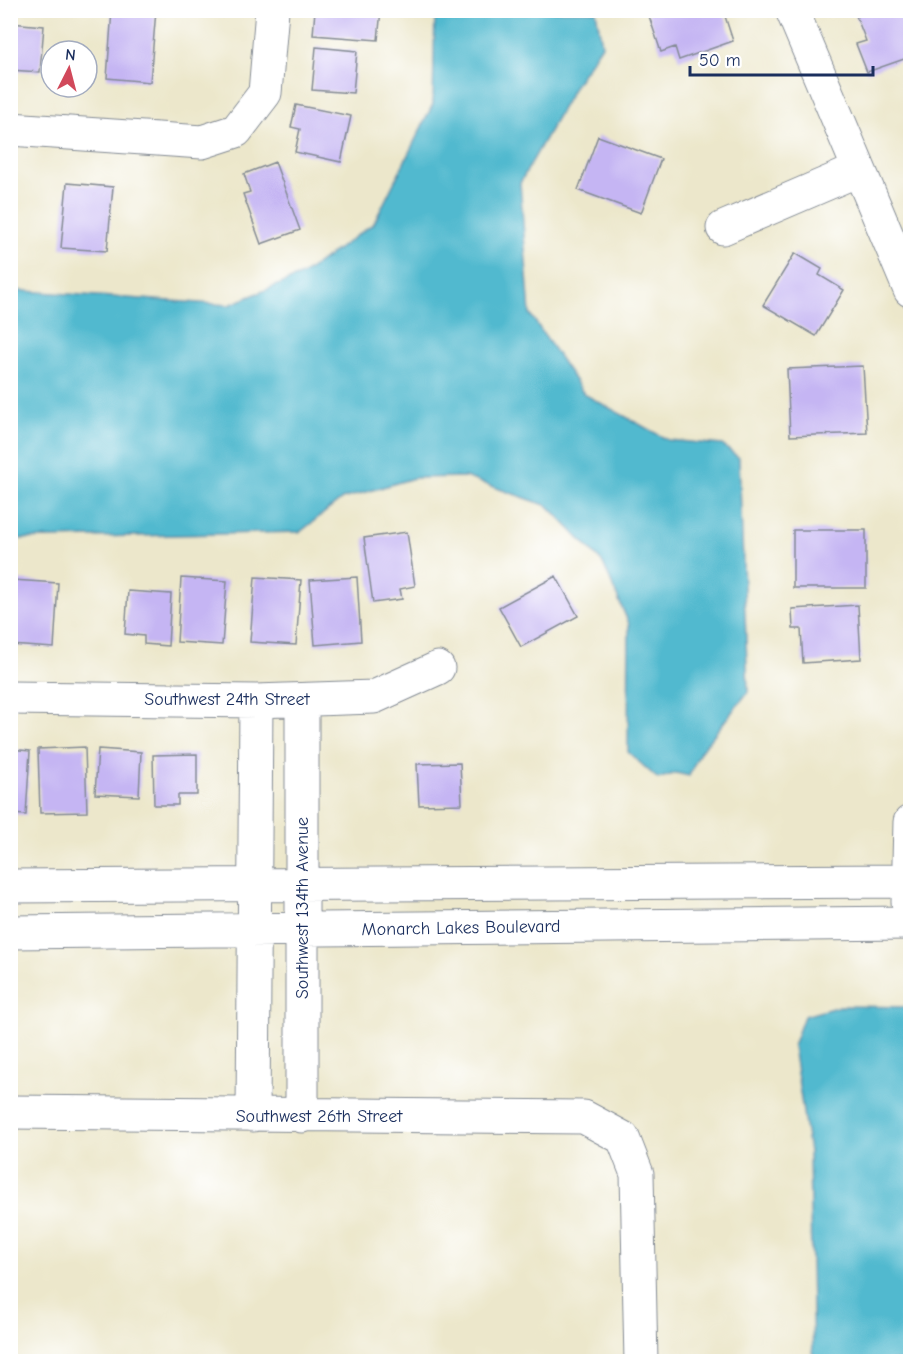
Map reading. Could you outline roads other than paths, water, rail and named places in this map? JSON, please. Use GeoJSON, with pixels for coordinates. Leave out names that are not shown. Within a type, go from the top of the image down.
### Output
{"type":"FeatureCollection","features":[{"type":"Feature","properties":{"kind":"street"},"geometry":{"type":"LineString","coordinates":[[10,129],[202,142],[236,130],[265,93],[272,10]]}},
{"type":"Feature","properties":{"kind":"street"},"geometry":{"type":"LineString","coordinates":[[792,10],[910,290]]}},
{"type":"Feature","properties":{"kind":"street"},"geometry":{"type":"LineString","coordinates":[[723,228],[858,170]]}},
{"type":"Feature","properties":{"kind":"street","name":"Southwest 24th Street"},"geometry":{"type":"LineString","coordinates":[[10,698],[256,701],[374,697],[438,668]]}},
{"type":"Feature","properties":{"kind":"street","name":"Southwest 134th Avenue"},"geometry":{"type":"LineString","coordinates":[[302,700],[302,1116]]}},
{"type":"Feature","properties":{"kind":"street"},"geometry":{"type":"LineString","coordinates":[[253,1115],[256,701]]}},
{"type":"Feature","properties":{"kind":"street"},"geometry":{"type":"LineString","coordinates":[[910,822],[910,923]]}},
{"type":"Feature","properties":{"kind":"street"},"geometry":{"type":"LineString","coordinates":[[10,886],[909,880]]}},
{"type":"Feature","properties":{"kind":"street","name":"Monarch Lakes Boulevard"},"geometry":{"type":"LineString","coordinates":[[10,932],[910,923]]}},
{"type":"Feature","properties":{"kind":"street","name":"Southwest 26th Street"},"geometry":{"type":"LineString","coordinates":[[10,1112],[585,1117],[623,1138],[637,1174],[641,1362]]}},
{"type":"Feature","properties":{"kind":"water"},"geometry":{"type":"Polygon","coordinates":[[[435,11],[596,11],[602,45],[577,82],[520,183],[530,314],[584,394],[668,440],[722,445],[739,458],[748,692],[700,752],[689,776],[676,773],[658,779],[628,752],[629,624],[603,563],[548,506],[465,477],[414,478],[342,499],[300,532],[11,539],[11,290],[229,305],[302,275],[374,223],[433,104],[435,11]]]}},
{"type":"Feature","properties":{"kind":"water"},"geometry":{"type":"Polygon","coordinates":[[[840,1006],[910,1007],[910,1361],[813,1361],[809,1152],[793,1046],[804,1016],[840,1006]]]}}]}
